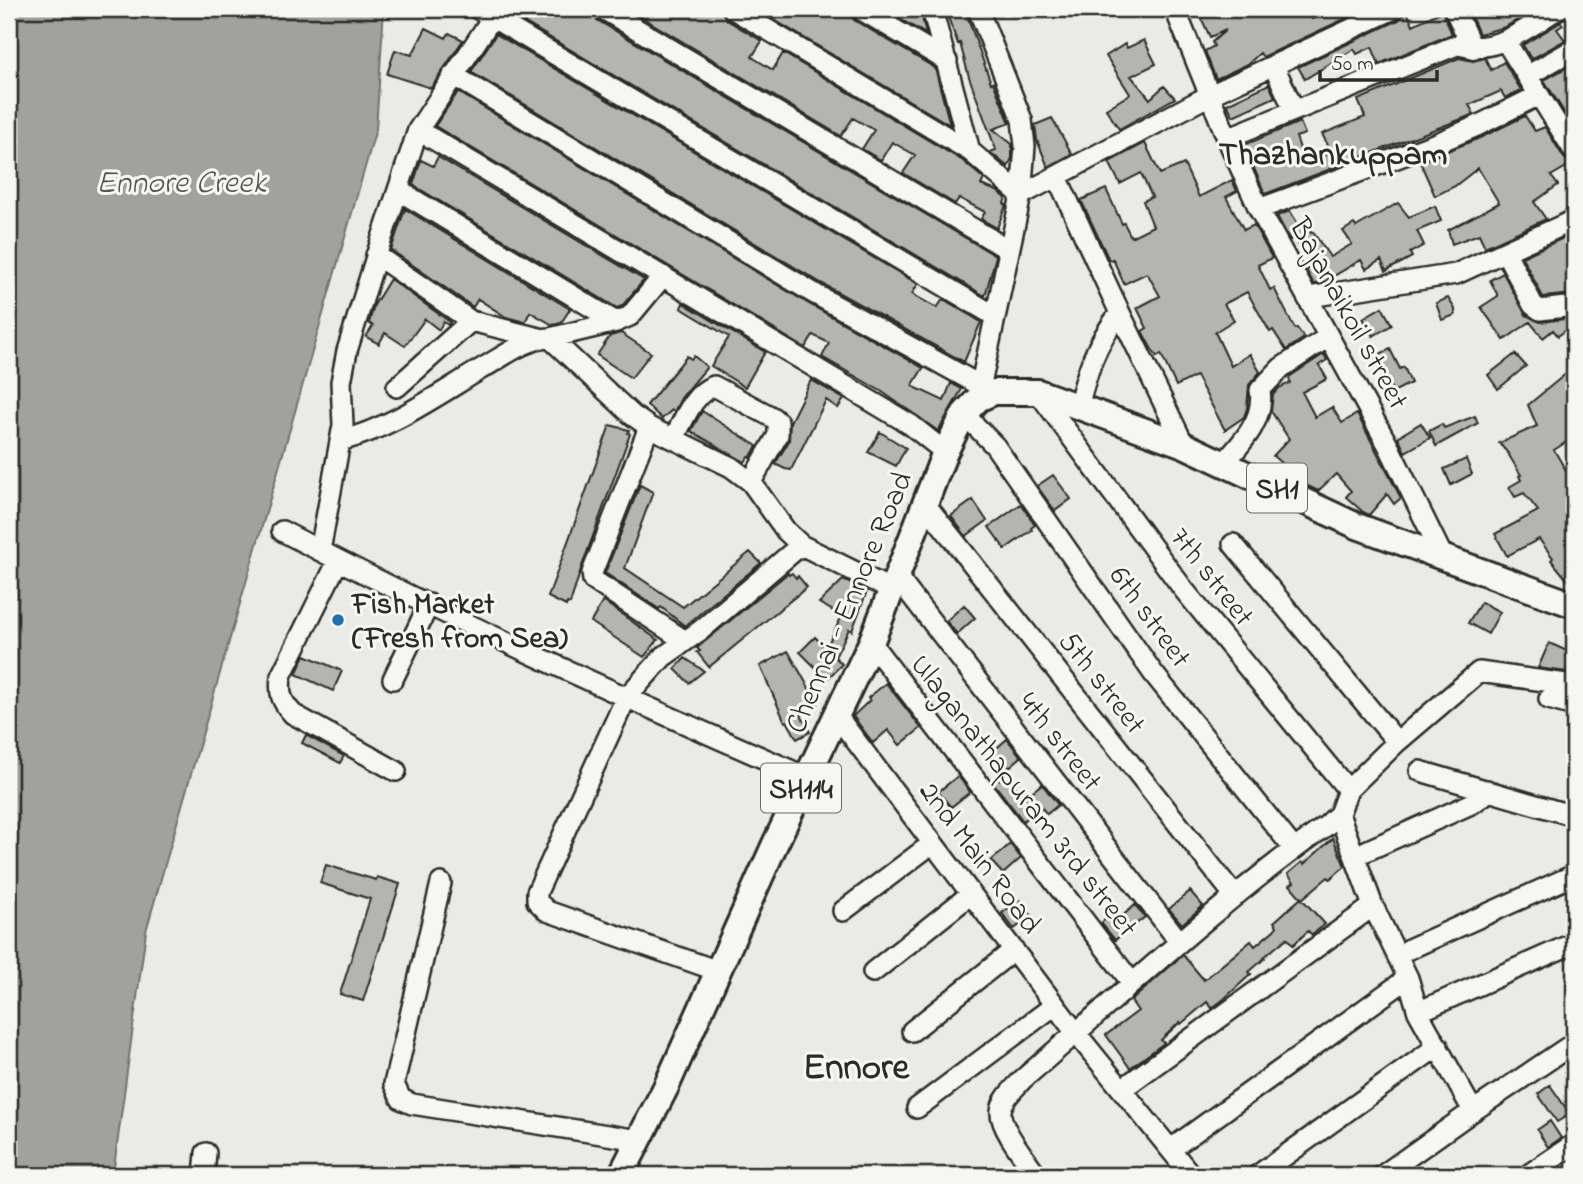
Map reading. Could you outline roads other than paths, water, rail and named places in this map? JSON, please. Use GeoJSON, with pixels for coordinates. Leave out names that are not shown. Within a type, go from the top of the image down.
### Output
{"type":"FeatureCollection","features":[{"type":"Feature","properties":{"kind":"main road","name":"SH1"},"geometry":{"type":"LineString","coordinates":[[974,400],[994,391],[1038,392],[1184,446],[1357,526],[1574,605]]}},
{"type":"Feature","properties":{"kind":"main road","name":"Chennai - Ennore Road"},"geometry":{"type":"LineString","coordinates":[[621,1175],[666,1087],[806,777],[871,643],[946,452],[974,400]]}},
{"type":"Feature","properties":{"kind":"street"},"geometry":{"type":"LineString","coordinates":[[603,9],[1009,250]]}},
{"type":"Feature","properties":{"kind":"street"},"geometry":{"type":"LineString","coordinates":[[733,9],[970,151],[1021,195]]}},
{"type":"Feature","properties":{"kind":"street"},"geometry":{"type":"LineString","coordinates":[[860,9],[947,61]]}},
{"type":"Feature","properties":{"kind":"street"},"geometry":{"type":"LineString","coordinates":[[932,9],[970,151]]}},
{"type":"Feature","properties":{"kind":"street"},"geometry":{"type":"LineString","coordinates":[[974,400],[1021,195],[1025,146],[1022,120],[978,9]]}},
{"type":"Feature","properties":{"kind":"street","name":"Bajanaikoil street"},"geometry":{"type":"LineString","coordinates":[[1175,9],[1259,209],[1389,446],[1443,557]]}},
{"type":"Feature","properties":{"kind":"street"},"geometry":{"type":"LineString","coordinates":[[1021,195],[1210,95],[1394,9]]}},
{"type":"Feature","properties":{"kind":"street"},"geometry":{"type":"LineString","coordinates":[[1454,9],[1473,48]]}},
{"type":"Feature","properties":{"kind":"street"},"geometry":{"type":"LineString","coordinates":[[1227,138],[1457,45],[1473,48],[1506,42],[1558,9]]}},
{"type":"Feature","properties":{"kind":"street"},"geometry":{"type":"LineString","coordinates":[[320,551],[343,425],[341,382],[347,351],[376,255],[418,130],[453,75],[485,12],[995,316]]}},
{"type":"Feature","properties":{"kind":"street"},"geometry":{"type":"LineString","coordinates":[[1506,42],[1574,151]]}},
{"type":"Feature","properties":{"kind":"street"},"geometry":{"type":"LineString","coordinates":[[1527,76],[1574,50]]}},
{"type":"Feature","properties":{"kind":"street"},"geometry":{"type":"LineString","coordinates":[[1274,66],[1294,110]]}},
{"type":"Feature","properties":{"kind":"street","name":"6th street"},"geometry":{"type":"LineString","coordinates":[[453,75],[815,294],[974,400],[995,446],[1153,673],[1294,849]]}},
{"type":"Feature","properties":{"kind":"street"},"geometry":{"type":"LineString","coordinates":[[1259,209],[1447,138],[1539,95]]}},
{"type":"Feature","properties":{"kind":"street"},"geometry":{"type":"LineString","coordinates":[[418,130],[911,425],[946,452]]}},
{"type":"Feature","properties":{"kind":"street"},"geometry":{"type":"LineString","coordinates":[[1058,177],[1184,446]]}},
{"type":"Feature","properties":{"kind":"street"},"geometry":{"type":"LineString","coordinates":[[398,190],[616,322]]}},
{"type":"Feature","properties":{"kind":"street"},"geometry":{"type":"LineString","coordinates":[[1309,297],[1456,274],[1574,220]]}},
{"type":"Feature","properties":{"kind":"street"},"geometry":{"type":"LineString","coordinates":[[1506,253],[1533,305],[1540,310],[1561,305],[1574,306]]}},
{"type":"Feature","properties":{"kind":"street"},"geometry":{"type":"LineString","coordinates":[[376,255],[471,321],[544,338],[617,403],[649,427],[732,467],[751,482],[786,531],[801,544],[894,584]]}},
{"type":"Feature","properties":{"kind":"street"},"geometry":{"type":"LineString","coordinates":[[340,441],[362,435],[392,421],[511,352],[544,338],[616,322],[630,316],[663,276]]}},
{"type":"Feature","properties":{"kind":"street"},"geometry":{"type":"LineString","coordinates":[[1078,407],[1089,364],[1098,343],[1120,313]]}},
{"type":"Feature","properties":{"kind":"street"},"geometry":{"type":"LineString","coordinates":[[397,387],[471,321]]}},
{"type":"Feature","properties":{"kind":"street"},"geometry":{"type":"LineString","coordinates":[[1224,463],[1240,445],[1258,416],[1260,390],[1281,368],[1328,337]]}},
{"type":"Feature","properties":{"kind":"street"},"geometry":{"type":"LineString","coordinates":[[674,438],[699,395],[713,386],[762,412],[778,422],[778,435],[751,482]]}},
{"type":"Feature","properties":{"kind":"street","name":"7th street"},"geometry":{"type":"LineString","coordinates":[[1038,392],[1184,590],[1348,790]]}},
{"type":"Feature","properties":{"kind":"street"},"geometry":{"type":"LineString","coordinates":[[649,427],[592,573],[593,579],[685,641]]}},
{"type":"Feature","properties":{"kind":"street","name":"5th street"},"geometry":{"type":"LineString","coordinates":[[926,505],[1234,895]]}},
{"type":"Feature","properties":{"kind":"street"},"geometry":{"type":"LineString","coordinates":[[282,531],[338,561],[626,698],[806,777]]}},
{"type":"Feature","properties":{"kind":"street"},"geometry":{"type":"LineString","coordinates":[[718,971],[547,911],[537,901],[537,892],[626,698],[656,664],[801,544]]}},
{"type":"Feature","properties":{"kind":"street"},"geometry":{"type":"LineString","coordinates":[[1233,544],[1397,742]]}},
{"type":"Feature","properties":{"kind":"street"},"geometry":{"type":"LineString","coordinates":[[338,561],[281,676],[279,693],[282,703],[293,715],[396,771]]}},
{"type":"Feature","properties":{"kind":"street","name":"4th street"},"geometry":{"type":"LineString","coordinates":[[894,584],[1179,941]]}},
{"type":"Feature","properties":{"kind":"street"},"geometry":{"type":"LineString","coordinates":[[393,678],[429,604]]}},
{"type":"Feature","properties":{"kind":"street","name":"Ulaganathapuram 3rd street"},"geometry":{"type":"LineString","coordinates":[[871,643],[1132,983]]}},
{"type":"Feature","properties":{"kind":"street"},"geometry":{"type":"LineString","coordinates":[[1037,1175],[1002,1124],[1001,1110],[1009,1095],[1023,1079],[1234,895],[1326,826],[1339,814],[1348,790],[1397,742],[1479,672],[1574,685]]}},
{"type":"Feature","properties":{"kind":"street"},"geometry":{"type":"LineString","coordinates":[[1549,699],[1574,706]]}},
{"type":"Feature","properties":{"kind":"street","name":"2nd Main Road"},"geometry":{"type":"LineString","coordinates":[[837,716],[1076,1033],[1191,1175]]}},
{"type":"Feature","properties":{"kind":"street"},"geometry":{"type":"LineString","coordinates":[[1420,771],[1574,816]]}},
{"type":"Feature","properties":{"kind":"street"},"geometry":{"type":"LineString","coordinates":[[1366,851],[1473,803],[1487,790]]}},
{"type":"Feature","properties":{"kind":"street"},"geometry":{"type":"LineString","coordinates":[[1339,814],[1373,906],[1408,978],[1418,1012],[1473,1111]]}},
{"type":"Feature","properties":{"kind":"street"},"geometry":{"type":"LineString","coordinates":[[843,911],[933,843]]}},
{"type":"Feature","properties":{"kind":"street"},"geometry":{"type":"LineString","coordinates":[[1409,949],[1574,875]]}},
{"type":"Feature","properties":{"kind":"street"},"geometry":{"type":"LineString","coordinates":[[441,883],[394,1084],[401,1099],[412,1104],[639,1140]]}},
{"type":"Feature","properties":{"kind":"street"},"geometry":{"type":"LineString","coordinates":[[873,972],[971,894]]}},
{"type":"Feature","properties":{"kind":"street"},"geometry":{"type":"LineString","coordinates":[[1122,1089],[1373,906]]}},
{"type":"Feature","properties":{"kind":"street"},"geometry":{"type":"LineString","coordinates":[[1418,1012],[1574,943]]}},
{"type":"Feature","properties":{"kind":"street"},"geometry":{"type":"LineString","coordinates":[[912,1031],[1014,950]]}},
{"type":"Feature","properties":{"kind":"street"},"geometry":{"type":"LineString","coordinates":[[1171,1149],[1408,978]]}},
{"type":"Feature","properties":{"kind":"street"},"geometry":{"type":"LineString","coordinates":[[917,1108],[1055,1005]]}},
{"type":"Feature","properties":{"kind":"street"},"geometry":{"type":"LineString","coordinates":[[1383,1175],[1574,1043]]}},
{"type":"Feature","properties":{"kind":"street"},"geometry":{"type":"LineString","coordinates":[[1258,1175],[1438,1046]]}},
{"type":"Feature","properties":{"kind":"street"},"geometry":{"type":"LineString","coordinates":[[1528,1175],[1574,1144]]}},
{"type":"Feature","properties":{"kind":"street"},"geometry":{"type":"LineString","coordinates":[[204,1175],[206,1153]]}},
{"type":"Feature","properties":{"kind":"water","name":"Ennore Creek"},"geometry":{"type":"Polygon","coordinates":[[[9,9],[384,9],[376,129],[146,931],[113,1175],[9,1175],[9,9]]]}},
{"type":"Feature","properties":{"kind":"place","name":"Fish Market (Fresh from Sea)"},"geometry":{"type":"Point","coordinates":[338,620]}},
{"type":"Feature","properties":{"kind":"district","name":"Thazhankuppam"},"geometry":{"type":"Point","coordinates":[1333,152]}},
{"type":"Feature","properties":{"kind":"district","name":"Ennore"},"geometry":{"type":"Point","coordinates":[856,1065]}}]}
